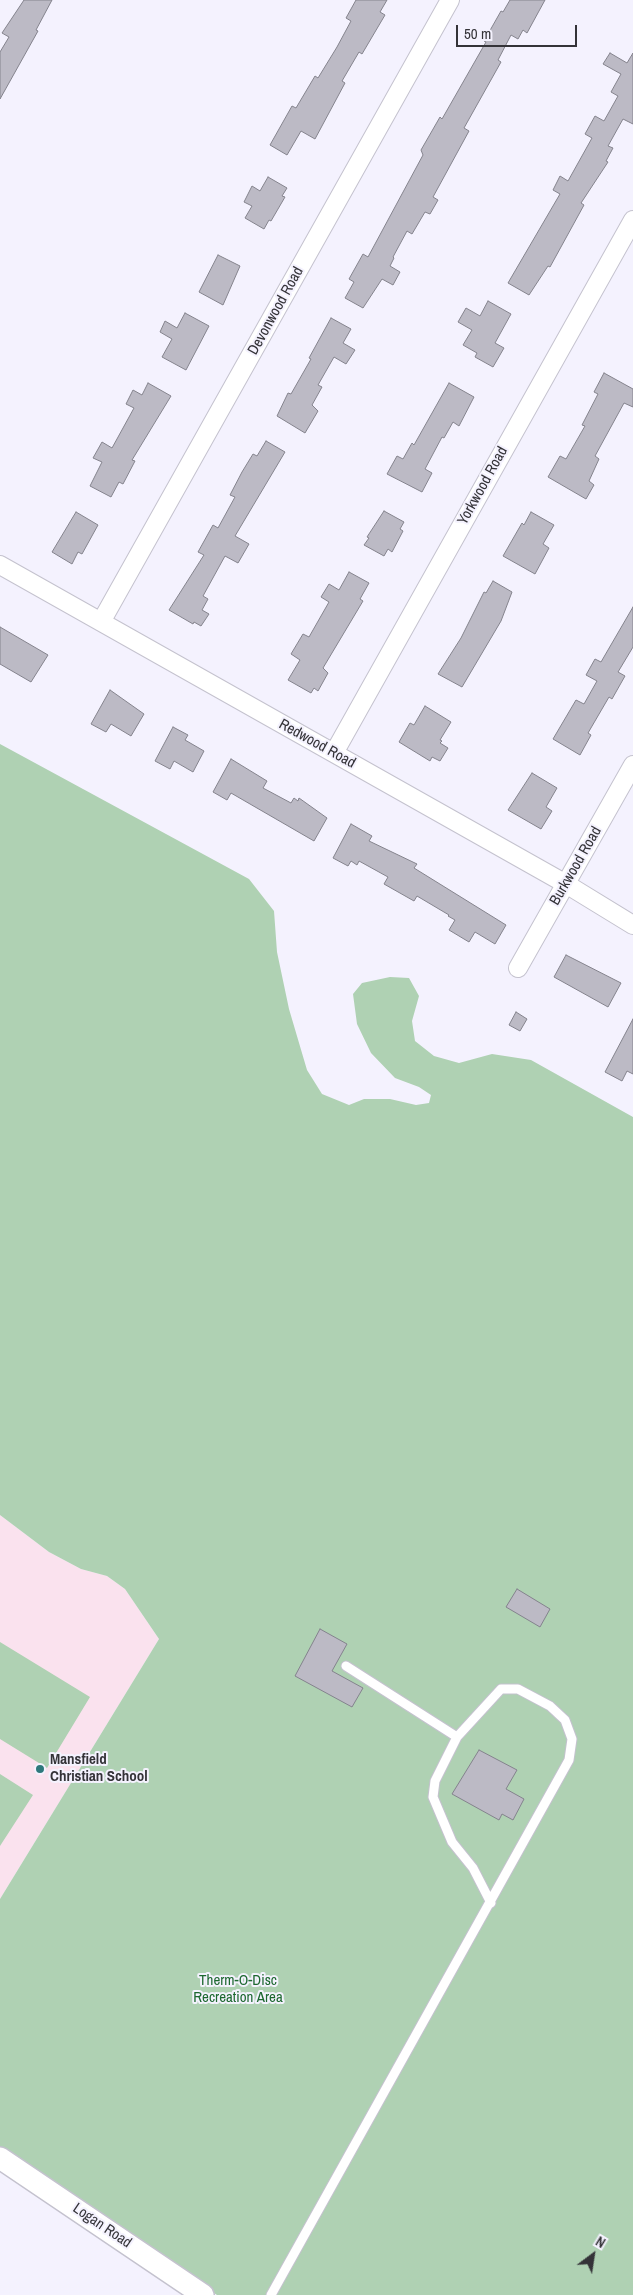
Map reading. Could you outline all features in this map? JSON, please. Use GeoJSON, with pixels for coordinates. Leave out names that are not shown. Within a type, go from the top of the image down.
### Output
{"type":"FeatureCollection","features":[{"type":"Feature","properties":{"kind":"street","name":"Devonwood Road"},"geometry":{"type":"LineString","coordinates":[[101,622],[450,0]]}},
{"type":"Feature","properties":{"kind":"street","name":"Yorkwood Road"},"geometry":{"type":"LineString","coordinates":[[334,753],[633,220]]}},
{"type":"Feature","properties":{"kind":"street","name":"Redwood Road"},"geometry":{"type":"LineString","coordinates":[[0,565],[566,884],[633,925]]}},
{"type":"Feature","properties":{"kind":"street","name":"Burkwood Road"},"geometry":{"type":"LineString","coordinates":[[518,968],[633,765]]}},
{"type":"Feature","properties":{"kind":"street","name":"Logan Road"},"geometry":{"type":"LineString","coordinates":[[0,2158],[203,2295]]}},
{"type":"Feature","properties":{"kind":"lane"},"geometry":{"type":"LineString","coordinates":[[346,1666],[457,1737]]}},
{"type":"Feature","properties":{"kind":"lane"},"geometry":{"type":"LineString","coordinates":[[271,2295],[491,1903],[570,1760],[572,1740],[565,1720],[555,1711],[518,1689],[501,1689],[457,1737],[434,1780],[433,1797],[452,1842],[473,1868],[491,1903]]}},
{"type":"Feature","properties":{"kind":"shaded area","name":"Mansfield Christian School"},"geometry":{"type":"Polygon","coordinates":[[[0,1515],[49,1552],[81,1569],[107,1576],[125,1589],[159,1639],[0,1899],[0,1515]]]}},
{"type":"Feature","properties":{"kind":"green space","name":"Therm-O-Disc Recreation Area"},"geometry":{"type":"Polygon","coordinates":[[[0,744],[249,879],[274,911],[277,952],[289,1009],[307,1070],[322,1094],[349,1105],[364,1099],[390,1099],[416,1105],[429,1103],[431,1095],[419,1087],[395,1078],[371,1053],[357,1024],[353,994],[362,983],[390,977],[409,978],[419,996],[412,1021],[415,1041],[434,1056],[459,1063],[492,1054],[531,1060],[633,1117],[633,2295],[217,2295],[0,2149],[0,1899],[159,1639],[125,1589],[107,1576],[81,1569],[49,1552],[0,1515],[0,744]]]}},
{"type":"Feature","properties":{"kind":"green space"},"geometry":{"type":"Polygon","coordinates":[[[0,1642],[90,1697],[47,1768],[0,1739],[0,1642]]]}},
{"type":"Feature","properties":{"kind":"green space"},"geometry":{"type":"Polygon","coordinates":[[[0,1774],[33,1795],[0,1846],[0,1774]]]}},
{"type":"Feature","properties":{"kind":"building"},"geometry":{"type":"Polygon","coordinates":[[[24,0],[52,0],[36,30],[38,31],[0,99],[0,52],[9,37],[2,33],[24,0]]]}},
{"type":"Feature","properties":{"kind":"building"},"geometry":{"type":"Polygon","coordinates":[[[356,0],[387,0],[380,12],[385,15],[362,54],[359,52],[342,81],[345,83],[315,139],[301,131],[287,155],[270,145],[292,106],[296,108],[315,76],[318,78],[337,47],[351,21],[346,18],[356,0]]]}},
{"type":"Feature","properties":{"kind":"building"},"geometry":{"type":"Polygon","coordinates":[[[510,0],[545,0],[527,33],[523,30],[518,39],[511,35],[498,60],[501,62],[464,128],[469,131],[433,197],[438,200],[430,214],[425,212],[412,234],[407,231],[393,257],[390,266],[400,272],[393,285],[382,279],[363,308],[345,298],[354,282],[349,279],[363,254],[368,257],[423,155],[421,150],[440,117],[442,119],[486,42],[484,41],[501,11],[503,12],[510,0]]]}},
{"type":"Feature","properties":{"kind":"building"},"geometry":{"type":"Polygon","coordinates":[[[610,53],[627,63],[633,53],[633,124],[623,119],[608,146],[613,148],[606,161],[608,162],[581,203],[584,205],[550,267],[548,266],[529,295],[508,283],[560,194],[553,190],[560,176],[568,181],[592,138],[585,134],[595,116],[604,121],[618,96],[611,92],[621,74],[603,64],[610,53]]]}},
{"type":"Feature","properties":{"kind":"building"},"geometry":{"type":"Polygon","coordinates":[[[268,177],[287,188],[282,196],[285,197],[264,229],[245,218],[252,206],[244,202],[252,186],[260,191],[268,177]]]}},
{"type":"Feature","properties":{"kind":"building"},"geometry":{"type":"Polygon","coordinates":[[[218,255],[240,266],[223,305],[199,292],[218,255]]]}},
{"type":"Feature","properties":{"kind":"building"},"geometry":{"type":"Polygon","coordinates":[[[488,301],[511,314],[495,343],[504,348],[493,367],[475,357],[477,353],[463,345],[472,330],[458,322],[466,308],[480,316],[488,301]]]}},
{"type":"Feature","properties":{"kind":"building"},"geometry":{"type":"Polygon","coordinates":[[[185,313],[209,326],[186,370],[162,357],[172,339],[160,332],[165,321],[177,328],[185,313]]]}},
{"type":"Feature","properties":{"kind":"building"},"geometry":{"type":"Polygon","coordinates":[[[331,318],[351,329],[343,343],[355,350],[346,364],[334,357],[318,385],[322,387],[312,405],[318,411],[305,433],[277,416],[288,393],[291,394],[311,359],[309,358],[331,318]]]}},
{"type":"Feature","properties":{"kind":"building"},"geometry":{"type":"Polygon","coordinates":[[[604,373],[633,389],[633,407],[624,403],[595,456],[599,459],[589,481],[594,485],[586,499],[548,477],[560,456],[566,459],[585,426],[582,425],[598,394],[594,392],[604,373]]]}},
{"type":"Feature","properties":{"kind":"building"},"geometry":{"type":"Polygon","coordinates":[[[148,383],[171,396],[132,460],[135,461],[123,484],[119,482],[111,497],[90,486],[102,462],[93,458],[102,442],[112,448],[134,408],[126,404],[133,390],[142,395],[148,383]]]}},
{"type":"Feature","properties":{"kind":"building"},"geometry":{"type":"Polygon","coordinates":[[[449,383],[474,397],[459,426],[453,422],[444,438],[442,437],[425,469],[432,473],[422,492],[387,474],[397,456],[403,459],[412,443],[414,445],[449,383]]]}},
{"type":"Feature","properties":{"kind":"building"},"geometry":{"type":"Polygon","coordinates":[[[266,441],[285,452],[235,536],[249,544],[238,563],[225,556],[203,596],[208,599],[202,610],[209,614],[201,626],[194,622],[193,624],[169,610],[204,555],[198,552],[213,525],[218,528],[235,497],[230,495],[242,472],[253,454],[257,456],[266,441]]]}},
{"type":"Feature","properties":{"kind":"building"},"geometry":{"type":"Polygon","coordinates":[[[384,511],[404,522],[400,529],[403,531],[392,552],[388,549],[384,556],[364,545],[384,511]]]}},
{"type":"Feature","properties":{"kind":"building"},"geometry":{"type":"Polygon","coordinates":[[[76,512],[98,525],[82,554],[78,552],[72,564],[52,552],[76,512]]]}},
{"type":"Feature","properties":{"kind":"building"},"geometry":{"type":"Polygon","coordinates":[[[531,512],[554,525],[543,544],[549,548],[535,574],[503,556],[522,523],[524,525],[531,512]]]}},
{"type":"Feature","properties":{"kind":"building"},"geometry":{"type":"Polygon","coordinates":[[[349,572],[369,583],[360,599],[363,601],[323,668],[328,673],[318,691],[314,688],[311,693],[288,680],[300,660],[291,654],[303,634],[309,637],[329,602],[321,597],[329,584],[339,590],[349,572]]]}},
{"type":"Feature","properties":{"kind":"building"},"geometry":{"type":"Polygon","coordinates":[[[493,581],[512,592],[501,621],[462,687],[438,674],[461,638],[484,592],[486,593],[493,581]]]}},
{"type":"Feature","properties":{"kind":"building"},"geometry":{"type":"Polygon","coordinates":[[[633,607],[633,647],[618,672],[625,676],[612,699],[609,697],[588,733],[591,735],[580,755],[553,739],[576,700],[584,704],[597,681],[586,675],[595,659],[601,662],[633,607]]]}},
{"type":"Feature","properties":{"kind":"building"},"geometry":{"type":"Polygon","coordinates":[[[0,627],[48,655],[31,682],[0,664],[0,627]]]}},
{"type":"Feature","properties":{"kind":"building"},"geometry":{"type":"Polygon","coordinates":[[[110,690],[144,714],[131,736],[111,724],[106,732],[91,724],[110,690]]]}},
{"type":"Feature","properties":{"kind":"building"},"geometry":{"type":"Polygon","coordinates":[[[425,706],[451,722],[440,740],[442,741],[440,743],[448,748],[440,761],[432,757],[430,761],[399,742],[410,723],[414,725],[425,706]]]}},
{"type":"Feature","properties":{"kind":"building"},"geometry":{"type":"Polygon","coordinates":[[[173,727],[188,735],[185,740],[204,751],[193,772],[174,761],[170,769],[155,761],[173,727]]]}},
{"type":"Feature","properties":{"kind":"building"},"geometry":{"type":"Polygon","coordinates":[[[231,759],[267,781],[263,788],[291,803],[294,798],[298,801],[299,798],[327,818],[314,841],[231,793],[227,800],[213,792],[231,759]]]}},
{"type":"Feature","properties":{"kind":"building"},"geometry":{"type":"Polygon","coordinates":[[[532,773],[557,788],[546,807],[552,811],[541,829],[508,810],[532,773]]]}},
{"type":"Feature","properties":{"kind":"building"},"geometry":{"type":"Polygon","coordinates":[[[351,824],[372,836],[369,841],[417,864],[414,868],[506,925],[495,944],[475,932],[469,942],[449,930],[455,920],[449,915],[417,896],[414,901],[384,884],[388,877],[359,861],[357,865],[351,861],[348,866],[333,858],[351,824]]]}},
{"type":"Feature","properties":{"kind":"building"},"geometry":{"type":"Polygon","coordinates":[[[566,955],[621,983],[608,1007],[554,977],[566,955]]]}},
{"type":"Feature","properties":{"kind":"building"},"geometry":{"type":"Polygon","coordinates":[[[516,1012],[527,1019],[520,1031],[509,1025],[516,1012]]]}},
{"type":"Feature","properties":{"kind":"building"},"geometry":{"type":"Polygon","coordinates":[[[633,1019],[633,1074],[627,1071],[622,1081],[605,1072],[633,1019]]]}},
{"type":"Feature","properties":{"kind":"building"},"geometry":{"type":"Polygon","coordinates":[[[517,1589],[550,1609],[540,1627],[506,1607],[517,1589]]]}},
{"type":"Feature","properties":{"kind":"building"},"geometry":{"type":"Polygon","coordinates":[[[320,1629],[347,1644],[332,1671],[363,1688],[352,1707],[295,1676],[320,1629]]]}},
{"type":"Feature","properties":{"kind":"building"},"geometry":{"type":"Polygon","coordinates":[[[479,1750],[517,1770],[506,1789],[524,1799],[513,1820],[502,1814],[499,1820],[452,1794],[479,1750]]]}},
{"type":"Feature","properties":{"kind":"place","name":"Mansfield Christian School"},"geometry":{"type":"Point","coordinates":[40,1769]}}]}
